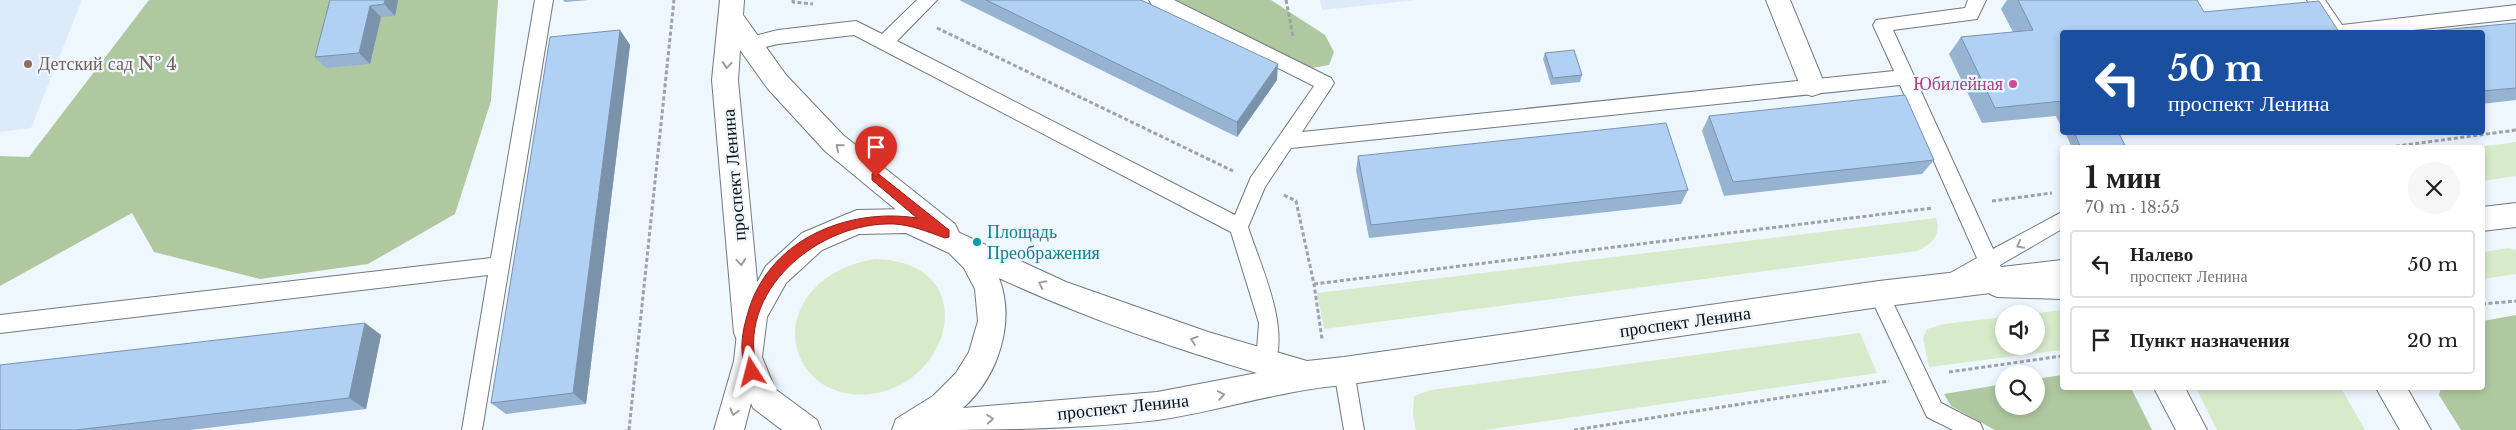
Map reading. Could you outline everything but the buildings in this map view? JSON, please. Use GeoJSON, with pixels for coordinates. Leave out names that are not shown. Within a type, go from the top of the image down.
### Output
{"type":"FeatureCollection","features":[{"type":"Feature","properties":{"kind":"main road"},"geometry":{"type":"LineString","coordinates":[[1778,0],[1812,85]]}},
{"type":"Feature","properties":{"kind":"main road","name":"проспект Ленина"},"geometry":{"type":"LineString","coordinates":[[732,8],[749,44],[783,89],[834,143],[955,241],[1058,292],[1266,363],[1308,374]]}},
{"type":"Feature","properties":{"kind":"main road","name":"проспект Ленина"},"geometry":{"type":"LineString","coordinates":[[729,430],[748,346],[725,80],[732,8]]}},
{"type":"Feature","properties":{"kind":"main road"},"geometry":{"type":"LineString","coordinates":[[2485,218],[2516,215]]}},
{"type":"Feature","properties":{"kind":"main road"},"geometry":{"type":"LineString","coordinates":[[806,430],[791,423],[771,406],[756,384],[748,346],[755,306],[768,282],[787,260],[810,242],[837,229],[865,221],[884,220],[920,223],[955,241],[981,268],[990,292],[993,317],[988,344],[977,370],[959,394],[935,414],[906,430]]}},
{"type":"Feature","properties":{"kind":"main road","name":"проспект Ленина"},"geometry":{"type":"LineString","coordinates":[[906,430],[985,420],[1157,406],[1231,393],[1308,374],[1344,371],[1878,294],[1946,286],[1992,270],[2060,272]]}},
{"type":"Feature","properties":{"kind":"main road"},"geometry":{"type":"LineString","coordinates":[[2171,390],[2192,430]]}},
{"type":"Feature","properties":{"kind":"main road"},"geometry":{"type":"LineString","coordinates":[[2391,390],[2416,430]]}},
{"type":"Feature","properties":{"kind":"lane"},"geometry":{"type":"LineString","coordinates":[[472,430],[544,0]]}},
{"type":"Feature","properties":{"kind":"lane"},"geometry":{"type":"LineString","coordinates":[[886,42],[928,0]]}},
{"type":"Feature","properties":{"kind":"lane"},"geometry":{"type":"LineString","coordinates":[[1158,0],[1325,83],[1258,183],[1239,227],[1269,323],[1266,363]]}},
{"type":"Feature","properties":{"kind":"lane"},"geometry":{"type":"LineString","coordinates":[[1977,0],[1971,14],[1882,25],[1992,270],[2060,221]]}},
{"type":"Feature","properties":{"kind":"lane"},"geometry":{"type":"LineString","coordinates":[[2316,0],[2337,30]]}},
{"type":"Feature","properties":{"kind":"lane"},"geometry":{"type":"LineString","coordinates":[[2356,30],[2516,12]]}},
{"type":"Feature","properties":{"kind":"lane"},"geometry":{"type":"LineString","coordinates":[[749,44],[778,37],[856,28],[1239,227]]}},
{"type":"Feature","properties":{"kind":"lane"},"geometry":{"type":"LineString","coordinates":[[1286,141],[1812,85],[1905,78]]}},
{"type":"Feature","properties":{"kind":"lane"},"geometry":{"type":"LineString","coordinates":[[0,324],[500,265]]}},
{"type":"Feature","properties":{"kind":"lane"},"geometry":{"type":"LineString","coordinates":[[1946,286],[2060,291]]}},
{"type":"Feature","properties":{"kind":"lane"},"geometry":{"type":"LineString","coordinates":[[1878,294],[1934,410],[1973,430]]}},
{"type":"Feature","properties":{"kind":"lane"},"geometry":{"type":"LineString","coordinates":[[1344,371],[1354,430]]}},
{"type":"Feature","properties":{"kind":"path"},"geometry":{"type":"LineString","coordinates":[[629,430],[674,0]]}},
{"type":"Feature","properties":{"kind":"path"},"geometry":{"type":"LineString","coordinates":[[914,16],[1296,201],[1314,284],[2054,193]]}},
{"type":"Feature","properties":{"kind":"path"},"geometry":{"type":"LineString","coordinates":[[2485,134],[2516,130]]}},
{"type":"Feature","properties":{"kind":"path"},"geometry":{"type":"LineString","coordinates":[[2404,145],[2479,135]]}},
{"type":"Feature","properties":{"kind":"path"},"geometry":{"type":"LineString","coordinates":[[2485,304],[2516,301]]}},
{"type":"Feature","properties":{"kind":"path"},"geometry":{"type":"LineString","coordinates":[[1574,430],[2060,356]]}},
{"type":"Feature","properties":{"kind":"shaded area","name":"Детский сад № 4"},"geometry":{"type":"Polygon","coordinates":[[[0,0],[82,0],[31,128],[0,132],[0,0]]]}},
{"type":"Feature","properties":{"kind":"shaded area"},"geometry":{"type":"Polygon","coordinates":[[[1320,0],[1416,0],[1322,10],[1320,0]]]}},
{"type":"Feature","properties":{"kind":"green space"},"geometry":{"type":"Polygon","coordinates":[[[149,0],[498,0],[491,101],[455,214],[368,264],[260,279],[154,252],[132,213],[0,286],[0,156],[29,157],[149,0]]]}},
{"type":"Feature","properties":{"kind":"green space"},"geometry":{"type":"Polygon","coordinates":[[[1173,0],[1271,0],[1325,35],[1334,52],[1329,65],[1312,68],[1173,0]]]}},
{"type":"Feature","properties":{"kind":"green space"},"geometry":{"type":"Polygon","coordinates":[[[2516,142],[2516,176],[2485,181],[2485,146],[2516,142]]]}},
{"type":"Feature","properties":{"kind":"green space"},"geometry":{"type":"Polygon","coordinates":[[[1936,218],[1938,229],[1934,239],[1927,246],[1917,251],[1324,329],[1317,293],[1936,218]]]}},
{"type":"Feature","properties":{"kind":"green space"},"geometry":{"type":"Polygon","coordinates":[[[2509,248],[2516,250],[2516,274],[2485,279],[2485,252],[2509,248]]]}},
{"type":"Feature","properties":{"kind":"green space"},"geometry":{"type":"Polygon","coordinates":[[[875,259],[911,266],[934,283],[944,306],[943,331],[932,356],[912,378],[884,391],[851,394],[835,390],[822,383],[811,374],[802,362],[797,349],[795,334],[797,319],[809,295],[825,279],[843,268],[875,259]]]}},
{"type":"Feature","properties":{"kind":"green space"},"geometry":{"type":"Polygon","coordinates":[[[2060,310],[2060,350],[2045,352],[2045,312],[2060,310]]]}},
{"type":"Feature","properties":{"kind":"green space"},"geometry":{"type":"Polygon","coordinates":[[[2516,315],[2516,430],[2461,430],[2439,395],[2440,390],[2485,390],[2485,321],[2516,315]]]}},
{"type":"Feature","properties":{"kind":"green space"},"geometry":{"type":"Polygon","coordinates":[[[1995,318],[1995,355],[2023,355],[1929,367],[1923,338],[1927,329],[1944,324],[1995,318]]]}},
{"type":"Feature","properties":{"kind":"green space"},"geometry":{"type":"Polygon","coordinates":[[[1860,333],[1877,373],[1484,430],[1416,430],[1413,414],[1414,396],[1431,390],[1860,333]]]}},
{"type":"Feature","properties":{"kind":"green space"},"geometry":{"type":"Polygon","coordinates":[[[2060,375],[2060,390],[2132,390],[2152,430],[1995,430],[1951,406],[1944,394],[1995,386],[1995,415],[2045,415],[2045,378],[2060,375]]]}},
{"type":"Feature","properties":{"kind":"green space"},"geometry":{"type":"Polygon","coordinates":[[[2197,390],[2342,390],[2365,430],[2217,430],[2197,390]]]}},
{"type":"Feature","properties":{"kind":"place","name":"Детский сад № 4"},"geometry":{"type":"Point","coordinates":[28,64]}},
{"type":"Feature","properties":{"kind":"place","name":"Юбилейная"},"geometry":{"type":"Point","coordinates":[2013,84]}},
{"type":"Feature","properties":{"kind":"place","name":"Площадь Преображения"},"geometry":{"type":"Point","coordinates":[977,242]}},
{"type":"Feature","properties":{"kind":"route"},"geometry":{"type":"LineString","coordinates":[[752,372],[748,360],[748,333],[755,306],[768,282],[787,260],[810,242],[837,229],[865,221],[894,219],[920,223],[945,233],[876,177]]}}]}
